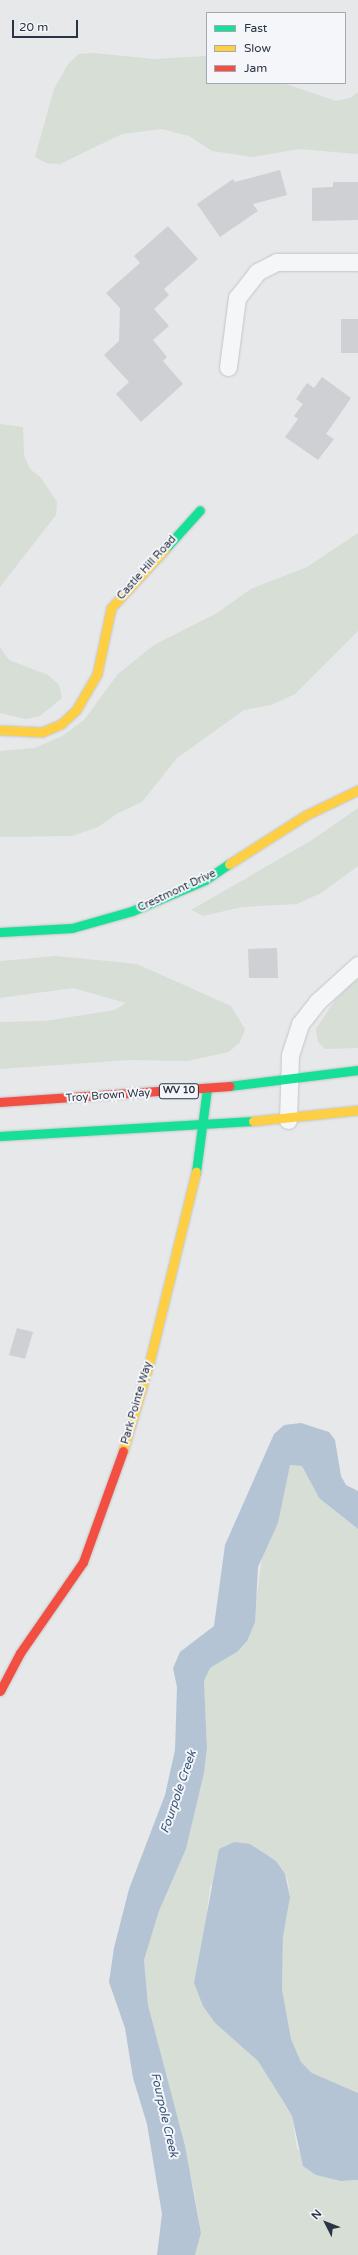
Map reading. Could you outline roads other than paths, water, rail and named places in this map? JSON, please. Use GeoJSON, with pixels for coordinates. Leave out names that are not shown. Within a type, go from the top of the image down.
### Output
{"type":"FeatureCollection","features":[{"type":"Feature","properties":{"kind":"street"},"geometry":{"type":"LineString","coordinates":[[228,367],[238,298],[257,272],[278,262],[358,262]]}},
{"type":"Feature","properties":{"kind":"street","name":"Castle Hill Road"},"geometry":{"type":"LineString","coordinates":[[0,730],[42,732],[61,724],[76,710],[97,674],[111,608],[200,510]]}},
{"type":"Feature","properties":{"kind":"street","name":"Crestmont Drive"},"geometry":{"type":"LineString","coordinates":[[0,932],[72,928],[139,909],[204,880],[306,815],[358,790]]}},
{"type":"Feature","properties":{"kind":"street"},"geometry":{"type":"LineString","coordinates":[[288,1120],[288,1080],[294,1037],[307,1013],[358,965]]}},
{"type":"Feature","properties":{"kind":"street","name":"Troy Brown Way"},"geometry":{"type":"LineString","coordinates":[[0,1102],[207,1089],[358,1070]]}},
{"type":"Feature","properties":{"kind":"street","name":"Park Pointe Way"},"geometry":{"type":"LineString","coordinates":[[0,1691],[20,1653],[83,1562],[112,1488],[150,1360],[205,1126],[207,1089]]}},
{"type":"Feature","properties":{"kind":"street"},"geometry":{"type":"LineString","coordinates":[[0,1136],[205,1126],[288,1120],[358,1110]]}},
{"type":"Feature","properties":{"kind":"water","name":"Fourpole Creek"},"geometry":{"type":"Polygon","coordinates":[[[301,1423],[329,1432],[335,1440],[341,1476],[346,1485],[358,1491],[358,1529],[319,1498],[302,1466],[290,1465],[278,1523],[258,1567],[255,1622],[247,1641],[237,1652],[210,1668],[204,1681],[207,1748],[204,1773],[186,1849],[159,1911],[144,1960],[148,2005],[185,2146],[201,2233],[195,2255],[157,2255],[162,2214],[147,2124],[133,2078],[125,2028],[109,1982],[114,1948],[129,1889],[165,1795],[175,1750],[177,1687],[173,1668],[180,1652],[214,1626],[225,1545],[274,1434],[284,1425],[301,1423]]]}},
{"type":"Feature","properties":{"kind":"water"},"geometry":{"type":"Polygon","coordinates":[[[234,1842],[250,1844],[276,1861],[285,1874],[290,1897],[283,1937],[282,1989],[291,2039],[301,2062],[312,2073],[358,2093],[358,2180],[341,2181],[316,2175],[303,2166],[292,2116],[258,2061],[215,2023],[203,2006],[194,1983],[219,1849],[234,1842]]]}}]}
